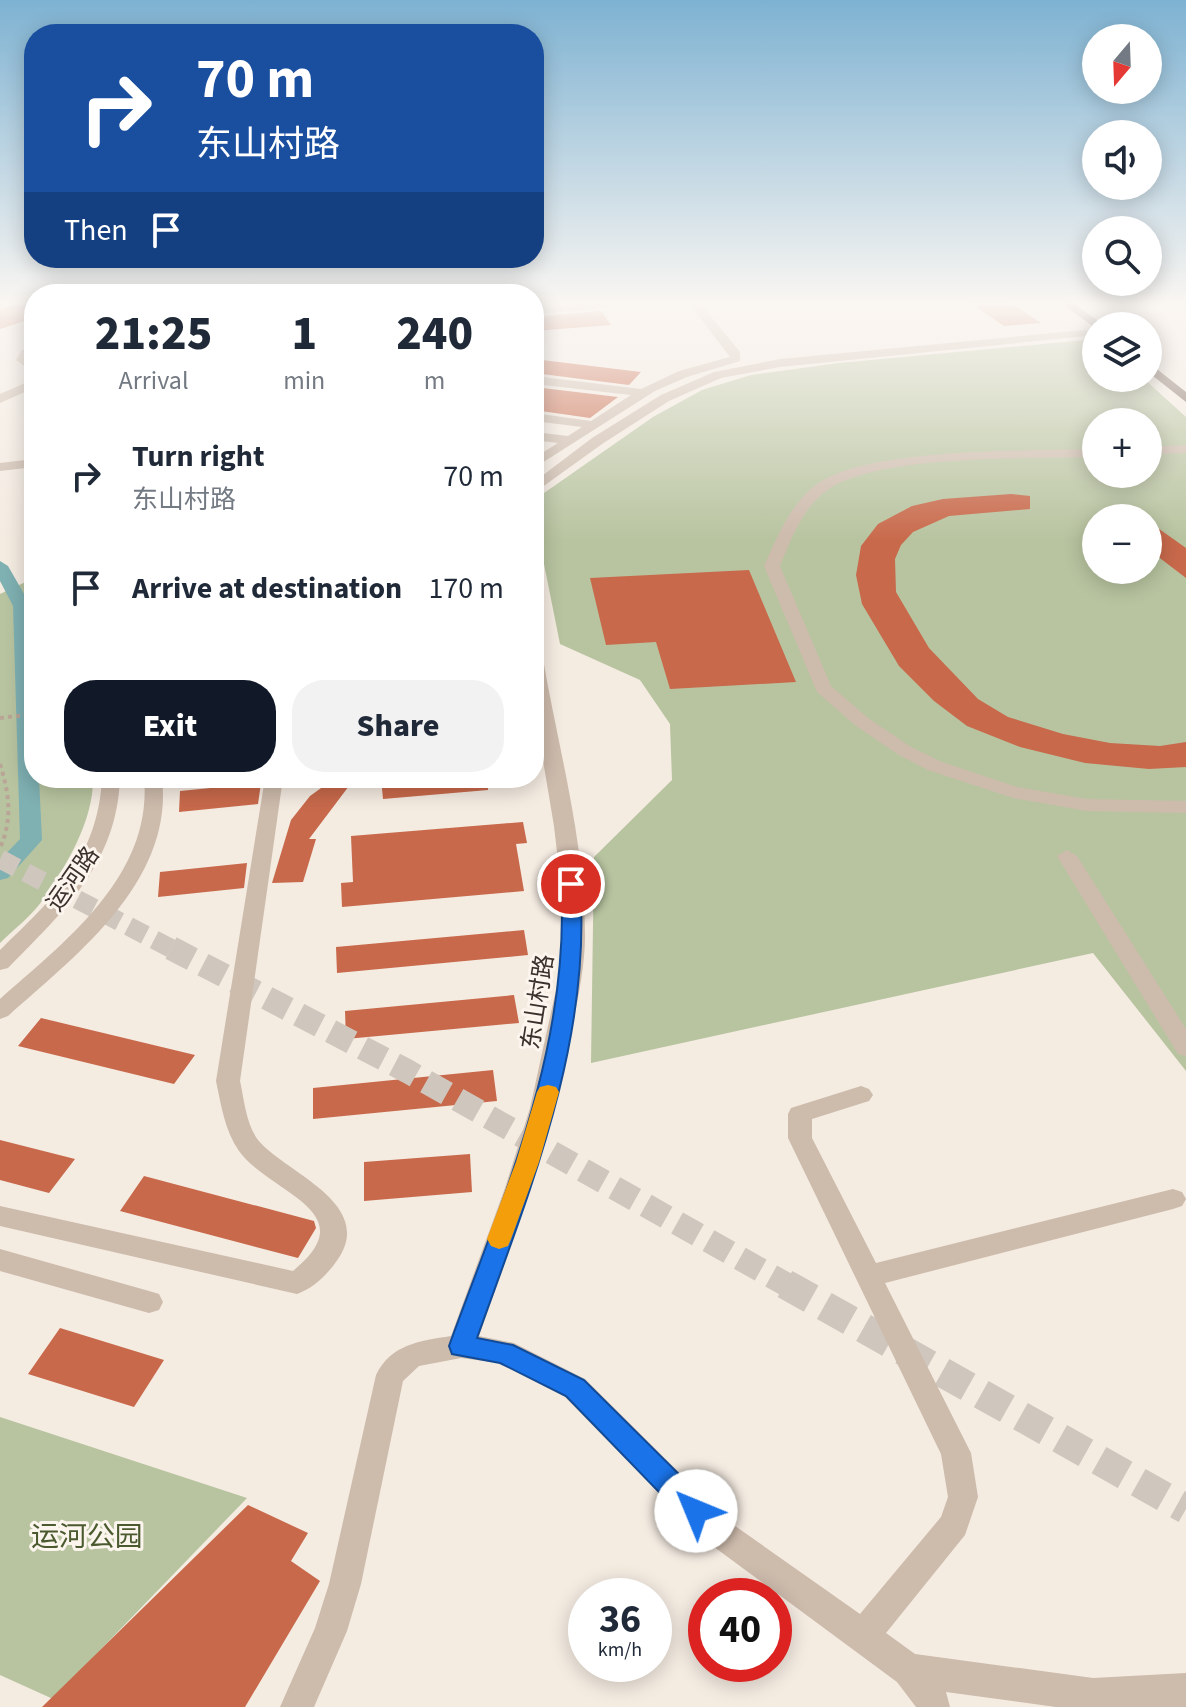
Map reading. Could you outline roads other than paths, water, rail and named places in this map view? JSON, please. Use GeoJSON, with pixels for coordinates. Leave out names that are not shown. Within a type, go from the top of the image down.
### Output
{"type":"FeatureCollection","features":[{"type":"Feature","properties":{"kind":"main road"},"geometry":{"type":"LineString","coordinates":[[1167,382],[1186,398]]}},
{"type":"Feature","properties":{"kind":"street"},"geometry":{"type":"LineString","coordinates":[[548,382],[642,393]]}},
{"type":"Feature","properties":{"kind":"street"},"geometry":{"type":"LineString","coordinates":[[544,457],[642,393],[666,382]]}},
{"type":"Feature","properties":{"kind":"street"},"geometry":{"type":"LineString","coordinates":[[544,481],[597,441],[665,398],[703,382]]}},
{"type":"Feature","properties":{"kind":"street"},"geometry":{"type":"LineString","coordinates":[[0,399],[24,388]]}},
{"type":"Feature","properties":{"kind":"street"},"geometry":{"type":"LineString","coordinates":[[544,418],[592,425]]}},
{"type":"Feature","properties":{"kind":"street"},"geometry":{"type":"LineString","coordinates":[[544,437],[568,440]]}},
{"type":"Feature","properties":{"kind":"street"},"geometry":{"type":"LineString","coordinates":[[1162,450],[1186,449]]}},
{"type":"Feature","properties":{"kind":"street"},"geometry":{"type":"LineString","coordinates":[[1082,454],[912,461],[839,477],[805,504],[786,534],[772,566],[823,688],[862,722],[905,751],[935,766],[1013,792],[1087,805],[1186,807]]}},
{"type":"Feature","properties":{"kind":"street"},"geometry":{"type":"LineString","coordinates":[[0,467],[24,464]]}},
{"type":"Feature","properties":{"kind":"street","name":"东山村路"},"geometry":{"type":"LineString","coordinates":[[461,1346],[528,1162],[547,1096],[569,986],[574,933],[567,835],[544,751]]}},
{"type":"Feature","properties":{"kind":"street","name":"运河路"},"geometry":{"type":"LineString","coordinates":[[0,963],[55,908],[90,860],[110,812],[111,788]]}},
{"type":"Feature","properties":{"kind":"street"},"geometry":{"type":"LineString","coordinates":[[0,1011],[88,929],[119,895],[140,856],[155,813],[154,788]]}},
{"type":"Feature","properties":{"kind":"street"},"geometry":{"type":"LineString","coordinates":[[0,1216],[297,1283],[319,1268],[331,1252],[337,1230],[329,1212],[250,1147],[237,1121],[228,1081],[272,788]]}},
{"type":"Feature","properties":{"kind":"street"},"geometry":{"type":"LineString","coordinates":[[1067,856],[1186,1048]]}},
{"type":"Feature","properties":{"kind":"street"},"geometry":{"type":"LineString","coordinates":[[861,1095],[800,1114],[800,1138],[956,1453],[963,1497],[954,1525],[862,1637]]}},
{"type":"Feature","properties":{"kind":"street"},"geometry":{"type":"LineString","coordinates":[[868,1276],[1173,1199]]}},
{"type":"Feature","properties":{"kind":"street"},"geometry":{"type":"LineString","coordinates":[[0,1260],[149,1302]]}},
{"type":"Feature","properties":{"kind":"street"},"geometry":{"type":"LineString","coordinates":[[297,1707],[331,1631],[345,1584],[390,1375],[411,1355],[461,1346],[504,1352],[575,1388],[717,1531],[909,1670],[933,1702],[933,1707]]}},
{"type":"Feature","properties":{"kind":"street"},"geometry":{"type":"LineString","coordinates":[[909,1670],[1093,1695],[1186,1690]]}},
{"type":"Feature","properties":{"kind":"waterway"},"geometry":{"type":"LineString","coordinates":[[0,566],[22,606],[24,658]]}},
{"type":"Feature","properties":{"kind":"waterway"},"geometry":{"type":"LineString","coordinates":[[0,873],[31,840],[29,788]]}},
{"type":"Feature","properties":{"kind":"tunnel"},"geometry":{"type":"LineString","coordinates":[[0,859],[174,950]]}},
{"type":"Feature","properties":{"kind":"tunnel"},"geometry":{"type":"LineString","coordinates":[[171,948],[407,1071],[789,1286]]}},
{"type":"Feature","properties":{"kind":"tunnel"},"geometry":{"type":"LineString","coordinates":[[785,1284],[1186,1509]]}},
{"type":"Feature","properties":{"kind":"park label","name":"运河公园"},"geometry":{"type":"Point","coordinates":[87,1537]}}]}
